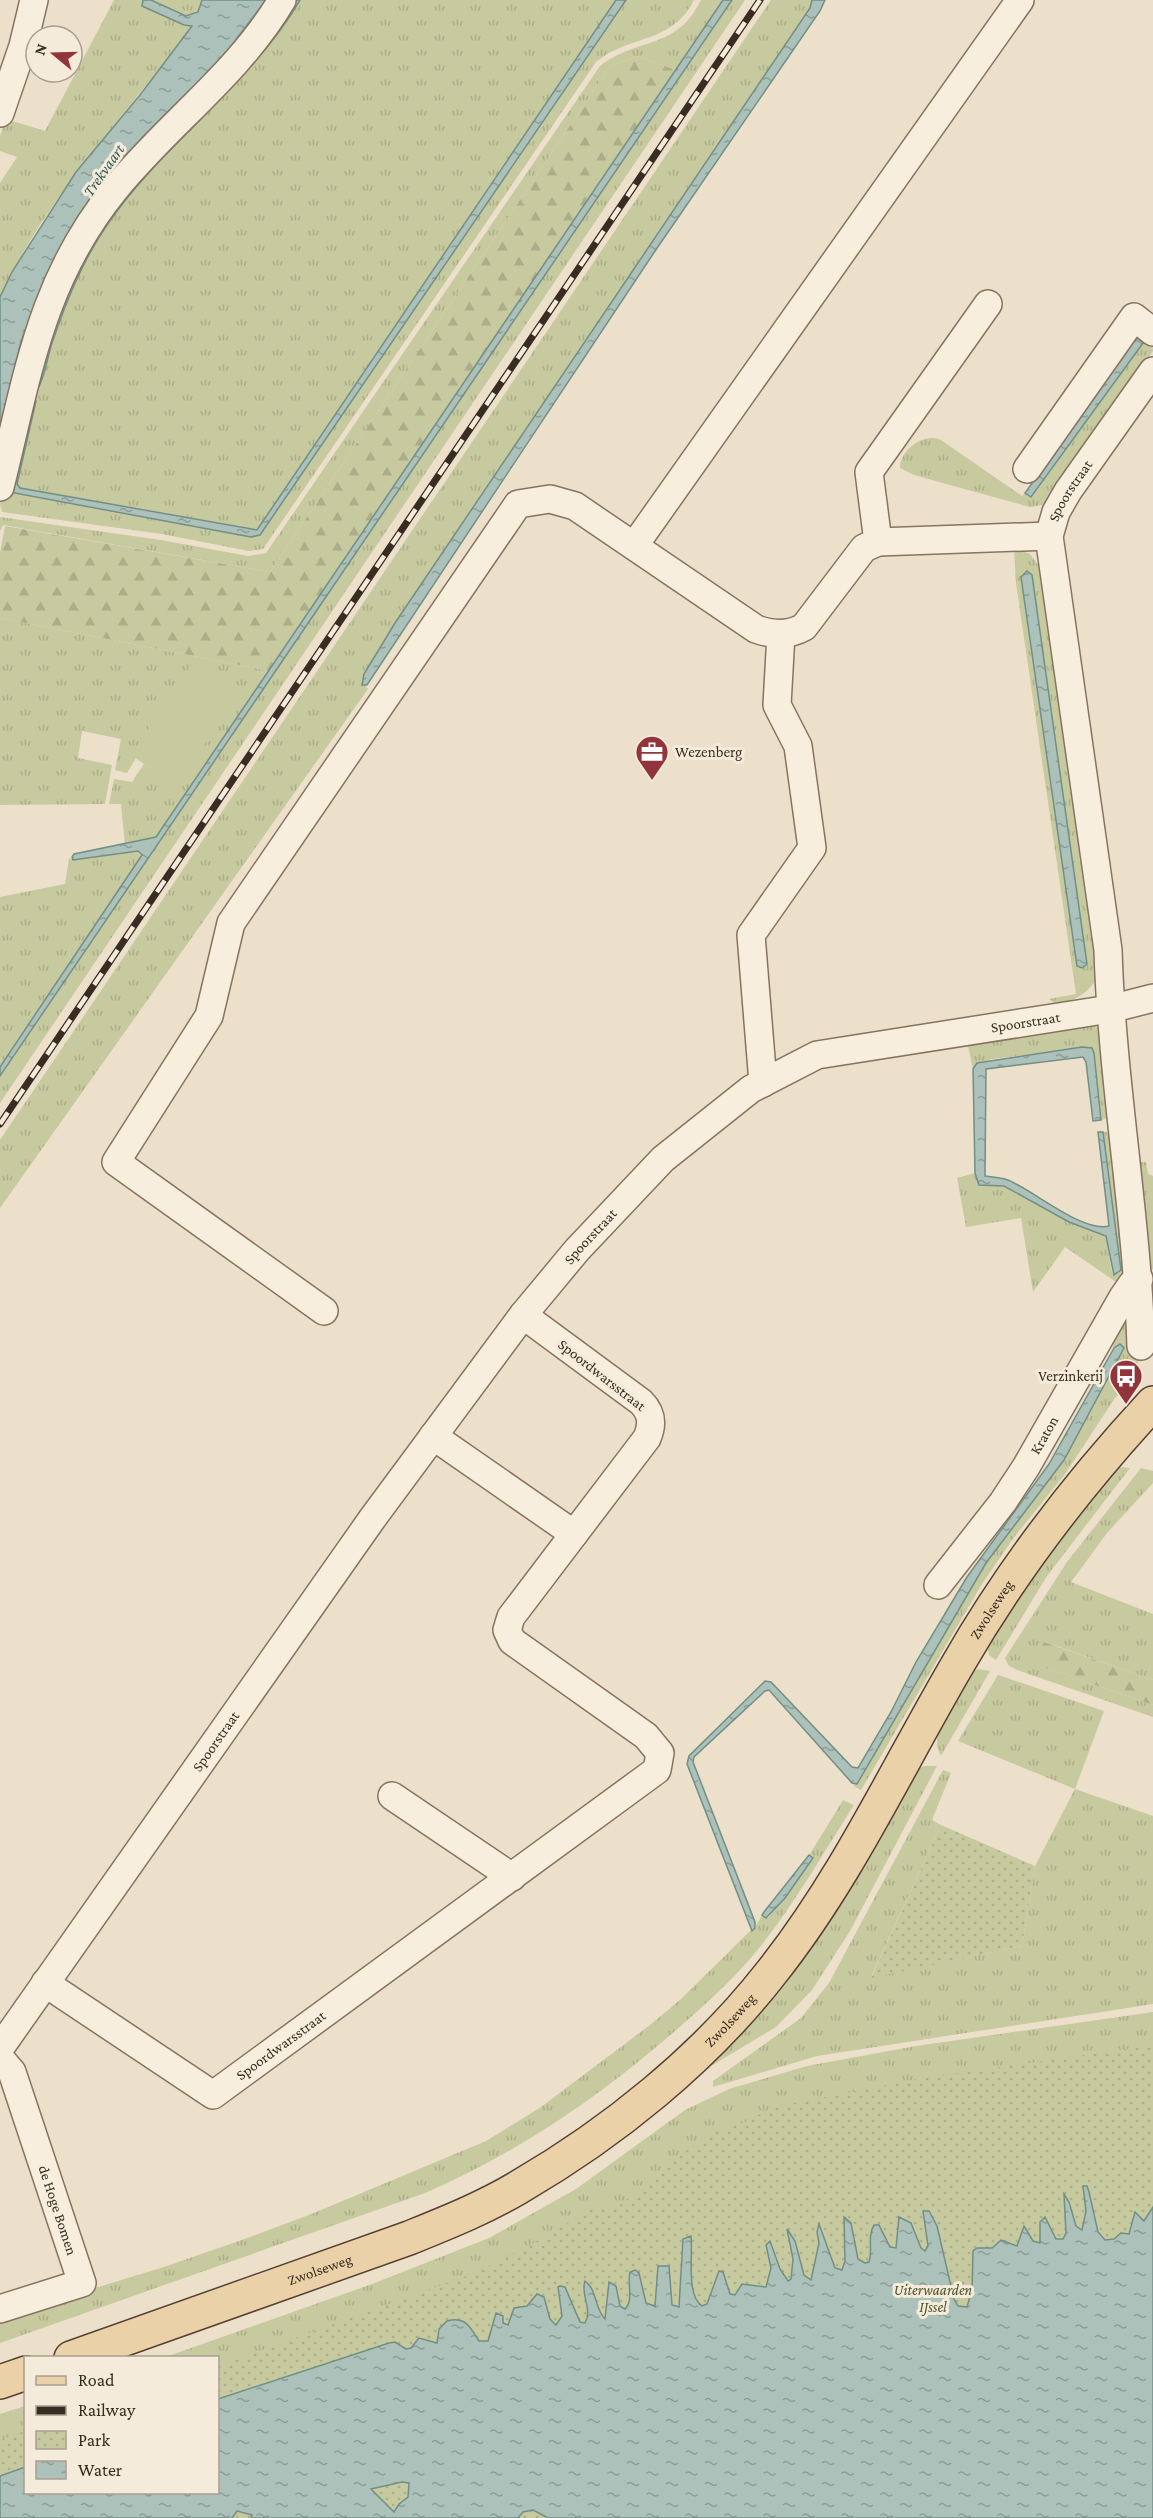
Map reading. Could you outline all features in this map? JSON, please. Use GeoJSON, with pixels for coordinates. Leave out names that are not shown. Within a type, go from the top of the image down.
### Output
{"type":"FeatureCollection","features":[{"type":"Feature","properties":{"kind":"main road","name":"Zwolseweg"},"geometry":{"type":"LineString","coordinates":[[77,2356],[410,2238],[464,2215],[517,2188],[556,2164],[666,2081],[746,2002],[790,1947],[855,1846],[958,1664],[1020,1566],[1088,1479],[1153,1403]]}},
{"type":"Feature","properties":{"kind":"main road"},"geometry":{"type":"LineString","coordinates":[[0,2382],[24,2374]]}},
{"type":"Feature","properties":{"kind":"street"},"geometry":{"type":"LineString","coordinates":[[0,113],[23,46],[34,0]]}},
{"type":"Feature","properties":{"kind":"street"},"geometry":{"type":"LineString","coordinates":[[0,487],[33,351],[51,296],[68,259],[117,187],[144,154],[239,58],[282,0]]}},
{"type":"Feature","properties":{"kind":"street"},"geometry":{"type":"LineString","coordinates":[[634,546],[1020,0]]}},
{"type":"Feature","properties":{"kind":"street"},"geometry":{"type":"LineString","coordinates":[[878,542],[869,472],[988,304]]}},
{"type":"Feature","properties":{"kind":"street"},"geometry":{"type":"LineString","coordinates":[[1027,469],[1134,317],[1153,332]]}},
{"type":"Feature","properties":{"kind":"street","name":"Spoorstraat"},"geometry":{"type":"LineString","coordinates":[[0,2048],[234,1713],[523,1315],[576,1250],[663,1159],[751,1089],[817,1055],[1110,1009],[1108,950],[1049,536],[1056,512],[1068,491],[1153,371]]}},
{"type":"Feature","properties":{"kind":"street"},"geometry":{"type":"LineString","coordinates":[[324,1311],[116,1162],[209,1016],[231,923],[518,504],[550,499],[575,506],[756,629],[771,634],[795,632],[804,627],[864,548],[878,542],[1049,536]]}},
{"type":"Feature","properties":{"kind":"street"},"geometry":{"type":"LineString","coordinates":[[763,1083],[751,935],[812,848],[798,746],[777,705],[781,633]]}},
{"type":"Feature","properties":{"kind":"street"},"geometry":{"type":"LineString","coordinates":[[1141,1346],[1139,1279],[1110,1009],[1153,998]]}},
{"type":"Feature","properties":{"kind":"street","name":"Kraton"},"geometry":{"type":"LineString","coordinates":[[938,1585],[1003,1502],[1026,1467],[1123,1297],[1132,1284],[1139,1279]]}},
{"type":"Feature","properties":{"kind":"street","name":"Spoordwarsstraat"},"geometry":{"type":"LineString","coordinates":[[45,1983],[213,2095],[657,1770],[660,1753],[646,1736],[512,1641],[507,1630],[511,1617],[650,1430],[650,1415],[641,1402],[523,1315]]}},
{"type":"Feature","properties":{"kind":"street"},"geometry":{"type":"LineString","coordinates":[[433,1436],[574,1534]]}},
{"type":"Feature","properties":{"kind":"street"},"geometry":{"type":"LineString","coordinates":[[392,1796],[512,1877]]}},
{"type":"Feature","properties":{"kind":"street","name":"de Hoge Bomen"},"geometry":{"type":"LineString","coordinates":[[0,2058],[12,2072],[82,2283],[0,2310]]}},
{"type":"Feature","properties":{"kind":"green space"},"geometry":{"type":"Polygon","coordinates":[[[114,0],[143,0],[143,6],[184,25],[192,26],[64,190],[19,260],[0,297],[0,183],[17,157],[0,151],[0,136],[6,119],[45,131],[70,84],[84,84],[84,57],[114,0]]]}},
{"type":"Feature","properties":{"kind":"green space"},"geometry":{"type":"Polygon","coordinates":[[[151,0],[202,0],[198,12],[186,16],[151,0]]]}},
{"type":"Feature","properties":{"kind":"green space"},"geometry":{"type":"Polygon","coordinates":[[[287,0],[294,0],[255,55],[145,169],[98,228],[64,292],[42,355],[34,390],[39,389],[74,283],[100,233],[134,188],[222,98],[264,51],[300,0],[616,0],[257,530],[20,488],[17,484],[36,401],[34,398],[30,400],[9,492],[251,537],[260,535],[626,0],[694,0],[685,14],[663,32],[609,53],[596,62],[263,549],[249,551],[162,534],[2,512],[0,504],[39,347],[67,274],[86,238],[131,176],[225,79],[268,28],[287,0]]]}},
{"type":"Feature","properties":{"kind":"green space"},"geometry":{"type":"Polygon","coordinates":[[[701,0],[723,0],[676,70],[637,56],[610,66],[270,572],[3,525],[0,531],[0,517],[161,540],[248,556],[266,553],[600,66],[629,50],[656,41],[680,28],[701,0]]]}},
{"type":"Feature","properties":{"kind":"green space"},"geometry":{"type":"Polygon","coordinates":[[[732,0],[745,0],[0,1103],[0,1076],[732,0]]]}},
{"type":"Feature","properties":{"kind":"green space"},"geometry":{"type":"Polygon","coordinates":[[[771,0],[812,0],[810,8],[380,647],[362,681],[368,689],[0,1208],[0,1140],[771,0]]]}},
{"type":"Feature","properties":{"kind":"green space"},"geometry":{"type":"Polygon","coordinates":[[[637,56],[676,70],[270,671],[0,618],[0,553],[5,526],[270,572],[610,66],[637,56]]]}},
{"type":"Feature","properties":{"kind":"green space"},"geometry":{"type":"Polygon","coordinates":[[[1146,339],[1152,343],[1153,351],[1043,505],[1030,507],[914,475],[900,468],[908,449],[927,438],[934,438],[941,440],[1022,496],[1025,493],[1032,497],[1146,339]]]}},
{"type":"Feature","properties":{"kind":"green space"},"geometry":{"type":"Polygon","coordinates":[[[1014,548],[1030,554],[1042,570],[1093,912],[1098,975],[1087,991],[1059,1006],[1049,999],[1076,994],[1016,583],[1014,548]],[[1023,574],[1021,577],[1079,968],[1023,574]]]}},
{"type":"Feature","properties":{"kind":"green space"},"geometry":{"type":"Polygon","coordinates":[[[0,618],[270,671],[156,837],[125,845],[121,804],[109,804],[114,779],[132,782],[144,764],[177,785],[136,758],[127,773],[115,770],[121,739],[82,731],[78,758],[112,765],[105,804],[0,805],[0,618]]]}},
{"type":"Feature","properties":{"kind":"green space"},"geometry":{"type":"Polygon","coordinates":[[[193,662],[239,692],[177,786],[131,755],[193,662]]]}},
{"type":"Feature","properties":{"kind":"green space"},"geometry":{"type":"Polygon","coordinates":[[[138,851],[141,858],[0,1067],[0,897],[65,884],[69,858],[73,860],[138,851]]]}},
{"type":"Feature","properties":{"kind":"green space"},"geometry":{"type":"Polygon","coordinates":[[[1096,1026],[1100,1031],[1108,1118],[1101,1120],[1094,1053],[1088,1047],[992,1059],[977,1063],[973,1069],[968,1046],[1096,1026]]]}},
{"type":"Feature","properties":{"kind":"green space"},"geometry":{"type":"Polygon","coordinates":[[[1103,1132],[1111,1132],[1130,1255],[1122,1286],[1065,1247],[1033,1292],[1021,1218],[966,1227],[957,1178],[975,1173],[979,1185],[1004,1186],[1069,1222],[1106,1236],[1112,1273],[1120,1272],[1103,1132]]]}},
{"type":"Feature","properties":{"kind":"green space"},"geometry":{"type":"Polygon","coordinates":[[[1137,1162],[1146,1162],[1148,1174],[1153,1176],[1153,1269],[1147,1273],[1137,1162]]]}},
{"type":"Feature","properties":{"kind":"green space"},"geometry":{"type":"Polygon","coordinates":[[[1134,1303],[1139,1375],[1115,1398],[1065,1474],[1012,1540],[982,1584],[861,1790],[855,1787],[853,1784],[859,1782],[931,1653],[986,1562],[1064,1460],[1124,1348],[1117,1345],[1114,1349],[1110,1339],[1134,1303]]]}},
{"type":"Feature","properties":{"kind":"green space"},"geometry":{"type":"Polygon","coordinates":[[[1119,1467],[1130,1468],[1047,1576],[996,1660],[989,1655],[986,1638],[1108,1472],[1119,1467]]]}},
{"type":"Feature","properties":{"kind":"green space"},"geometry":{"type":"Polygon","coordinates":[[[1141,1468],[1153,1471],[1153,1483],[1107,1533],[1071,1582],[1153,1614],[1153,1680],[1045,1642],[1043,1667],[1153,1705],[1153,1717],[1017,1670],[1008,1665],[1005,1658],[1067,1562],[1141,1468]]]}},
{"type":"Feature","properties":{"kind":"green space"},"geometry":{"type":"Polygon","coordinates":[[[1044,1642],[1153,1680],[1153,1705],[1043,1667],[1038,1662],[1038,1654],[1044,1642]]]}},
{"type":"Feature","properties":{"kind":"green space"},"geometry":{"type":"Polygon","coordinates":[[[978,1669],[990,1671],[941,1756],[937,1747],[937,1732],[963,1678],[978,1669]]]}},
{"type":"Feature","properties":{"kind":"green space"},"geometry":{"type":"Polygon","coordinates":[[[998,1675],[1104,1711],[1075,1789],[958,1741],[998,1675]]]}},
{"type":"Feature","properties":{"kind":"green space"},"geometry":{"type":"Polygon","coordinates":[[[924,1766],[937,1766],[850,1931],[812,1990],[776,2027],[711,2066],[758,2011],[909,1774],[924,1766]]]}},
{"type":"Feature","properties":{"kind":"green space"},"geometry":{"type":"Polygon","coordinates":[[[943,1770],[951,1773],[932,1820],[941,1825],[871,1977],[1022,1946],[1035,1866],[1075,1789],[1153,1816],[1153,2004],[817,2056],[713,2087],[713,2081],[801,2018],[829,1983],[943,1770]]]}},
{"type":"Feature","properties":{"kind":"green space"},"geometry":{"type":"Polygon","coordinates":[[[843,1800],[854,1805],[783,1916],[756,1952],[710,1999],[661,2043],[606,2087],[548,2127],[488,2163],[425,2193],[0,2343],[0,2317],[164,2267],[309,2215],[486,2141],[541,2107],[650,2025],[680,2000],[751,1930],[753,1931],[762,1915],[768,1918],[811,1861],[810,1854],[843,1800]]]}},
{"type":"Feature","properties":{"kind":"green space"},"geometry":{"type":"Polygon","coordinates":[[[941,1825],[1035,1866],[1022,1946],[871,1978],[941,1825]]]}},
{"type":"Feature","properties":{"kind":"green space"},"geometry":{"type":"Polygon","coordinates":[[[1153,2012],[1153,2207],[219,2399],[219,2356],[169,2356],[372,2284],[489,2238],[576,2189],[685,2110],[729,2089],[807,2066],[916,2046],[1153,2012]]]}},
{"type":"Feature","properties":{"kind":"green space","name":"Uiterwaarden IJssel"},"geometry":{"type":"Polygon","coordinates":[[[1153,2045],[1153,2518],[0,2518],[0,2440],[24,2431],[24,2494],[219,2494],[219,2366],[472,2274],[523,2249],[592,2209],[614,2210],[690,2148],[716,2131],[746,2122],[774,2107],[912,2080],[1153,2045]]]}},
{"type":"Feature","properties":{"kind":"green space"},"geometry":{"type":"Polygon","coordinates":[[[24,2406],[24,2467],[0,2476],[0,2414],[24,2406]]]}},
{"type":"Feature","properties":{"kind":"water","name":"Trekvaart"},"geometry":{"type":"Polygon","coordinates":[[[143,0],[151,0],[186,16],[198,12],[202,0],[266,0],[222,58],[124,158],[104,182],[34,309],[21,341],[0,433],[0,297],[12,272],[76,172],[140,95],[192,26],[184,25],[142,6],[143,0]]]}},
{"type":"Feature","properties":{"kind":"water"},"geometry":{"type":"Polygon","coordinates":[[[294,0],[300,0],[256,61],[152,169],[105,228],[81,269],[52,343],[37,390],[60,302],[98,228],[294,0]]]}},
{"type":"Feature","properties":{"kind":"water"},"geometry":{"type":"Polygon","coordinates":[[[616,0],[626,0],[260,535],[251,537],[9,492],[34,398],[36,401],[17,484],[20,488],[257,530],[616,0]]]}},
{"type":"Feature","properties":{"kind":"water"},"geometry":{"type":"Polygon","coordinates":[[[723,0],[732,0],[0,1076],[0,1067],[142,855],[138,851],[73,860],[74,854],[156,837],[723,0]]]}},
{"type":"Feature","properties":{"kind":"water"},"geometry":{"type":"Polygon","coordinates":[[[812,0],[825,0],[820,11],[653,254],[367,685],[362,685],[364,674],[395,623],[810,8],[812,0]]]}},
{"type":"Feature","properties":{"kind":"water"},"geometry":{"type":"Polygon","coordinates":[[[1138,335],[1146,339],[1031,497],[1025,493],[1138,335]]]}},
{"type":"Feature","properties":{"kind":"water"},"geometry":{"type":"Polygon","coordinates":[[[1027,571],[1032,575],[1087,964],[1082,968],[1077,966],[1021,577],[1027,571]]]}},
{"type":"Feature","properties":{"kind":"water"},"geometry":{"type":"Polygon","coordinates":[[[1082,1047],[1092,1048],[1094,1053],[1101,1120],[1093,1121],[1086,1062],[1083,1057],[986,1069],[985,1176],[1008,1180],[1086,1223],[1109,1226],[1098,1132],[1103,1132],[1121,1270],[1114,1275],[1106,1236],[1069,1222],[1004,1186],[979,1185],[975,1173],[973,1069],[977,1063],[1082,1047]]]}},
{"type":"Feature","properties":{"kind":"water"},"geometry":{"type":"Polygon","coordinates":[[[1120,1344],[1124,1348],[1064,1460],[986,1563],[857,1784],[852,1783],[769,1690],[765,1691],[694,1757],[693,1762],[755,1922],[755,1928],[752,1931],[687,1764],[689,1756],[765,1681],[771,1682],[852,1767],[858,1768],[891,1712],[916,1662],[967,1577],[1049,1464],[1114,1348],[1120,1344]]]}},
{"type":"Feature","properties":{"kind":"water"},"geometry":{"type":"Polygon","coordinates":[[[809,1855],[813,1858],[785,1898],[766,1918],[762,1915],[764,1912],[809,1855]]]}},
{"type":"Feature","properties":{"kind":"water","name":"Uiterwaarden IJssel"},"geometry":{"type":"Polygon","coordinates":[[[1083,2186],[1087,2186],[1098,2232],[1105,2240],[1114,2239],[1121,2233],[1129,2234],[1135,2212],[1144,2221],[1153,2207],[1153,2518],[548,2518],[533,2510],[523,2512],[518,2518],[251,2518],[252,2515],[237,2511],[232,2518],[0,2518],[0,2476],[24,2467],[24,2494],[219,2494],[219,2399],[389,2343],[395,2342],[406,2349],[411,2348],[419,2338],[437,2343],[439,2329],[447,2321],[463,2321],[479,2341],[488,2341],[496,2313],[503,2316],[503,2323],[508,2325],[514,2308],[527,2306],[537,2294],[544,2297],[550,2319],[556,2325],[562,2316],[558,2287],[560,2286],[565,2287],[580,2322],[585,2323],[588,2312],[584,2292],[585,2281],[592,2289],[599,2310],[605,2319],[609,2282],[616,2286],[620,2306],[625,2309],[630,2297],[630,2272],[635,2270],[639,2273],[646,2303],[655,2306],[658,2266],[669,2266],[672,2305],[679,2307],[683,2239],[691,2236],[692,2284],[697,2301],[702,2306],[707,2304],[719,2271],[723,2272],[730,2294],[735,2295],[742,2284],[766,2287],[771,2268],[766,2245],[770,2241],[780,2269],[788,2281],[791,2279],[793,2259],[787,2229],[795,2241],[804,2275],[811,2280],[819,2243],[817,2232],[819,2224],[835,2268],[842,2270],[845,2261],[844,2217],[851,2223],[858,2259],[865,2263],[869,2262],[874,2225],[879,2225],[890,2247],[896,2248],[899,2217],[911,2223],[921,2248],[925,2251],[928,2246],[923,2211],[929,2211],[937,2226],[954,2299],[958,2306],[967,2307],[972,2290],[973,2251],[977,2248],[992,2248],[1001,2240],[1017,2246],[1024,2226],[1033,2241],[1040,2243],[1040,2222],[1045,2217],[1056,2239],[1063,2239],[1066,2233],[1064,2194],[1069,2202],[1076,2226],[1082,2230],[1086,2211],[1083,2186]],[[402,2482],[371,2489],[394,2512],[399,2504],[408,2497],[409,2483],[402,2482]]]}},
{"type":"Feature","properties":{"kind":"railway"},"geometry":{"type":"LineString","coordinates":[[0,1124],[760,0]]}},
{"type":"Feature","properties":{"kind":"place","name":"Wezenberg"},"geometry":{"type":"Point","coordinates":[652,781]}},
{"type":"Feature","properties":{"kind":"place","name":"Verzinkerij"},"geometry":{"type":"Point","coordinates":[1126,1405]}}]}
